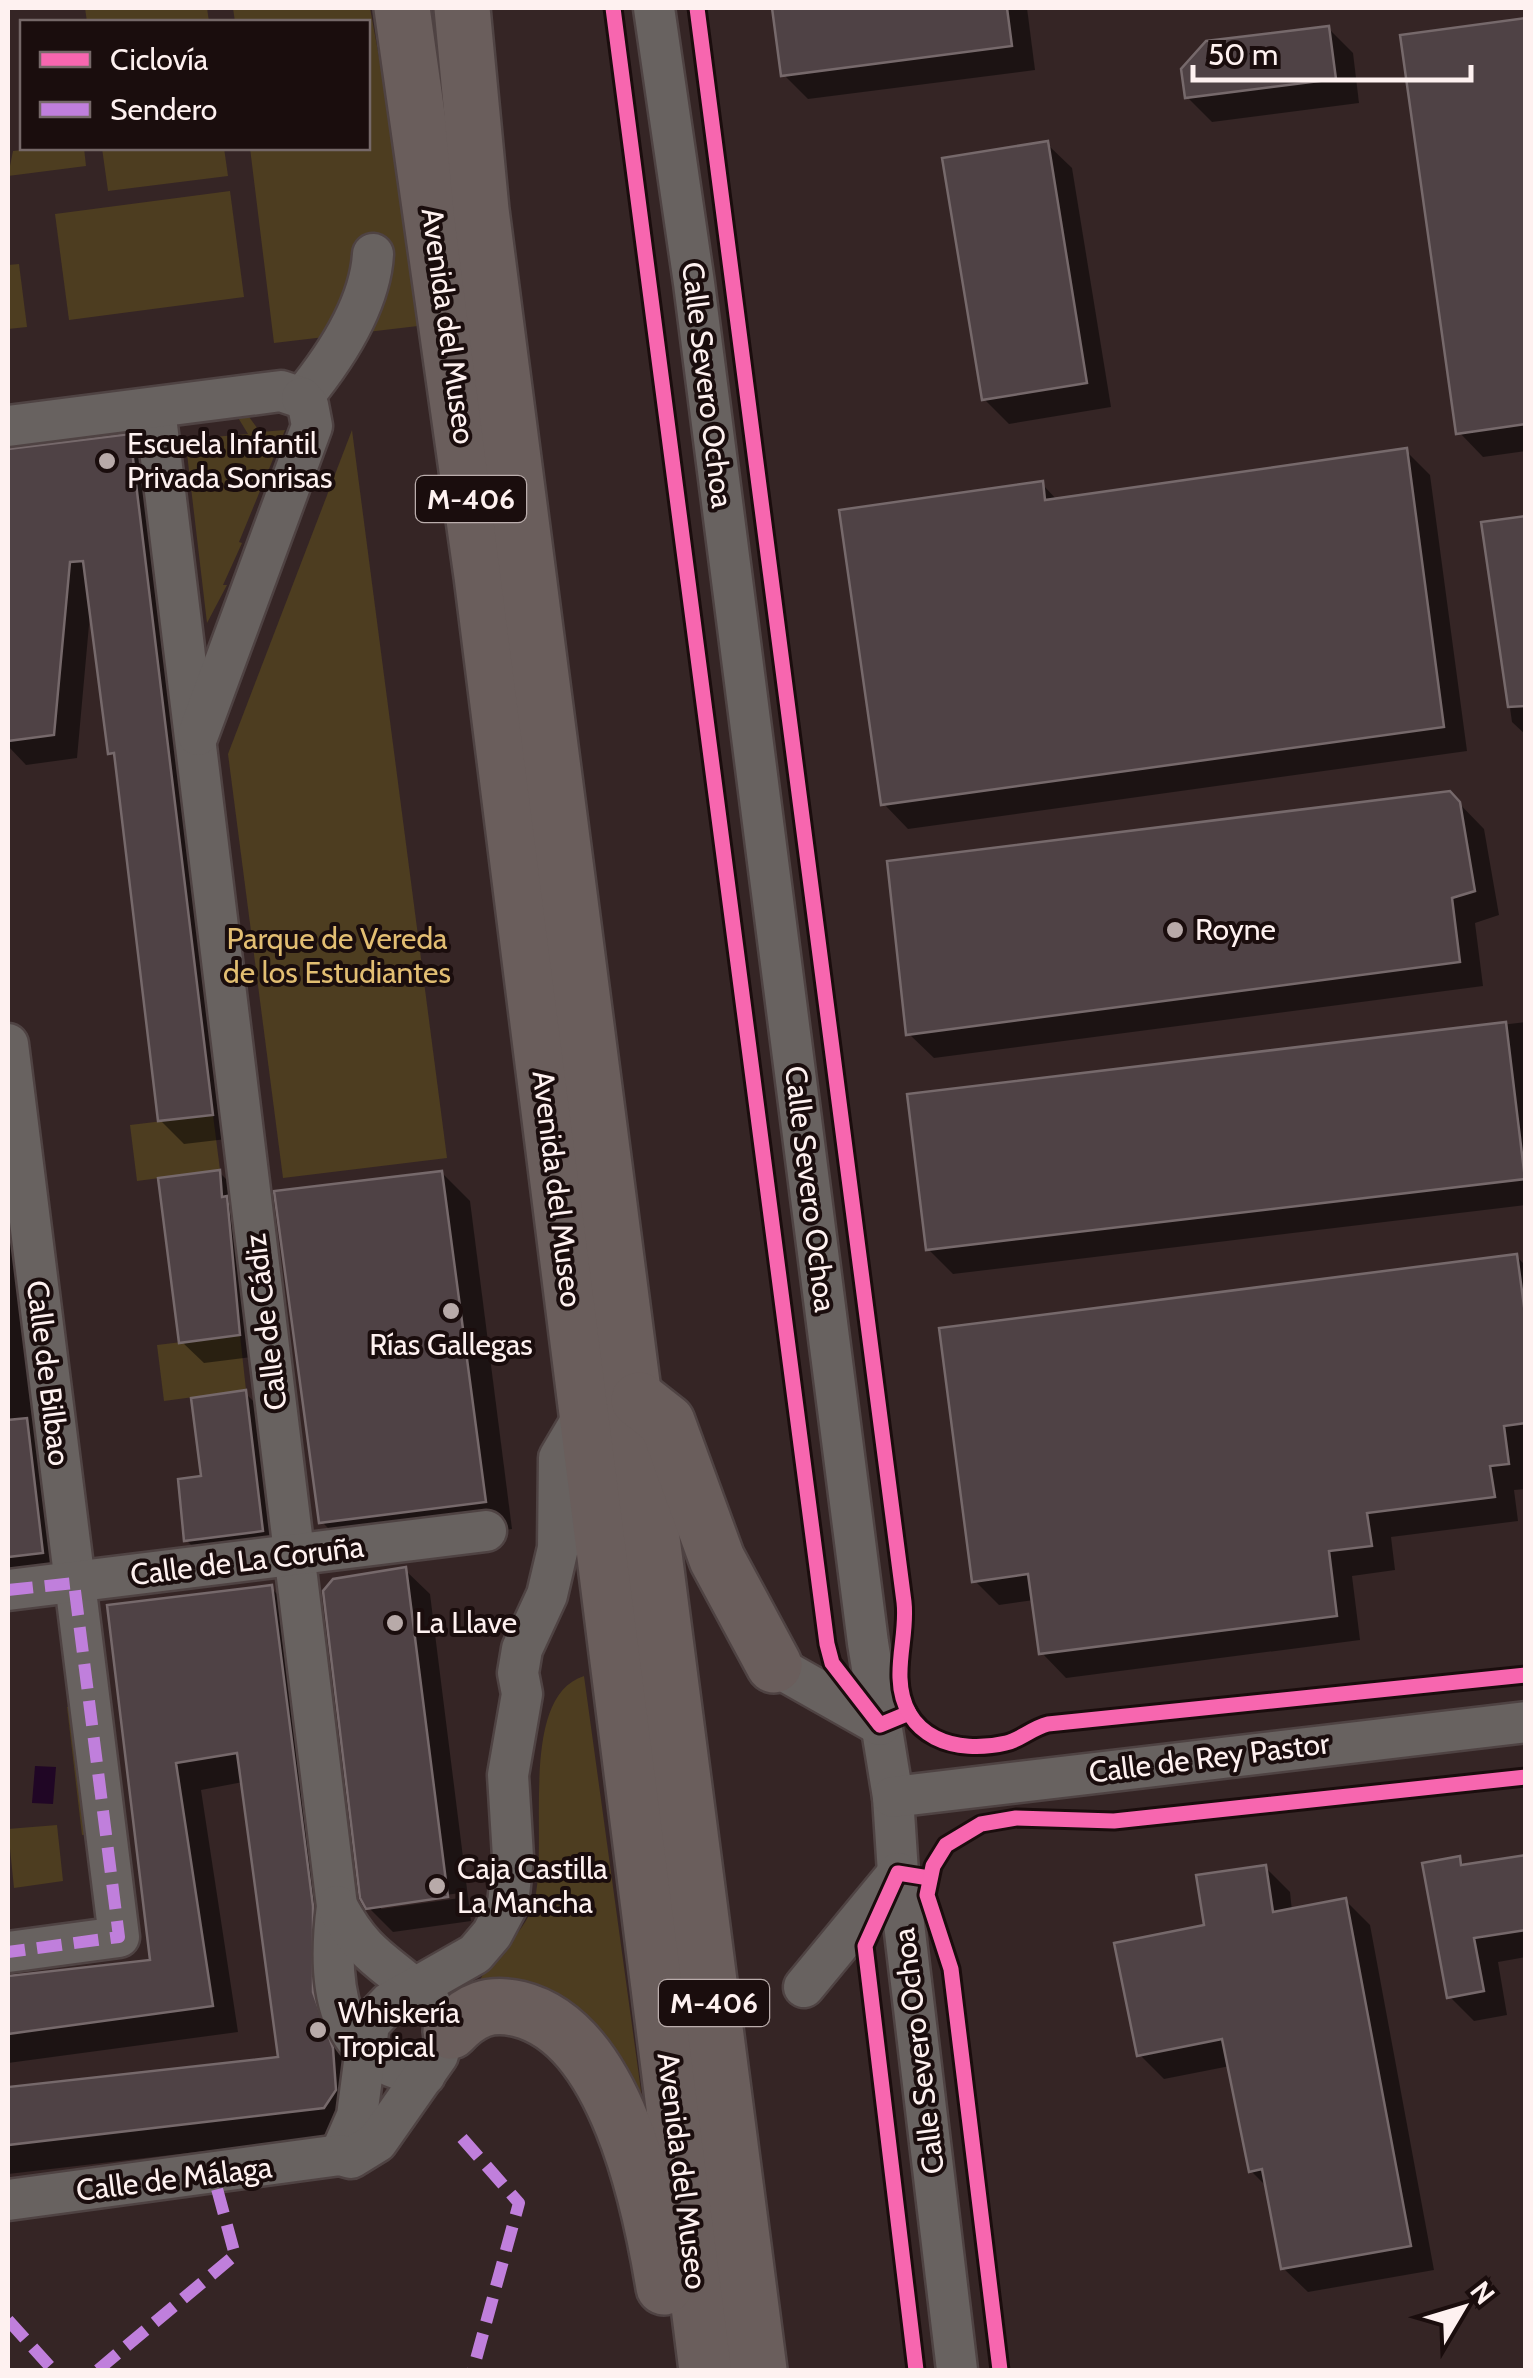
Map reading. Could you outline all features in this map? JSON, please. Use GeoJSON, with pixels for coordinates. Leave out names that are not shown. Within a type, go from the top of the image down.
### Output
{"type":"FeatureCollection","features":[{"type":"Feature","properties":{"kind":"highway","name":"Avenida del Museo"},"geometry":{"type":"LineString","coordinates":[[402,8],[482,576],[608,1404],[673,1685],[759,2370]]}},
{"type":"Feature","properties":{"kind":"highway","name":"Avenida del Museo"},"geometry":{"type":"LineString","coordinates":[[462,8],[705,2350]]}},
{"type":"Feature","properties":{"kind":"highway"},"geometry":{"type":"LineString","coordinates":[[608,1404],[667,1422],[717,1559],[774,1665]]}},
{"type":"Feature","properties":{"kind":"highway"},"geometry":{"type":"LineString","coordinates":[[438,2053],[478,2009],[507,2007],[542,2018],[575,2042],[607,2092],[630,2152],[654,2232],[665,2296],[705,2350]]}},
{"type":"Feature","properties":{"kind":"street","name":"Calle Severo Ochoa"},"geometry":{"type":"LineString","coordinates":[[654,8],[694,283],[880,1725],[894,1797],[898,1873],[957,2370]]}},
{"type":"Feature","properties":{"kind":"street"},"geometry":{"type":"LineString","coordinates":[[8,426],[280,391],[302,398],[350,325],[370,275],[373,254]]}},
{"type":"Feature","properties":{"kind":"street","name":"Calle de Cádiz"},"geometry":{"type":"LineString","coordinates":[[196,738],[312,426],[308,405],[302,398]]}},
{"type":"Feature","properties":{"kind":"street","name":"Calle de Cádiz"},"geometry":{"type":"LineString","coordinates":[[155,408],[337,1906],[333,1942],[343,2021],[363,2051]]}},
{"type":"Feature","properties":{"kind":"street","name":"Calle de Bilbao"},"geometry":{"type":"LineString","coordinates":[[8,1044],[118,1936],[8,1952]]}},
{"type":"Feature","properties":{"kind":"street"},"geometry":{"type":"LineString","coordinates":[[340,2155],[357,2116],[369,2024],[413,1986],[439,1978],[474,1954],[503,1917],[513,1881],[509,1758],[522,1694],[518,1673],[522,1650],[546,1595],[558,1548],[560,1458],[608,1404]]}},
{"type":"Feature","properties":{"kind":"street","name":"Calle de La Coruña"},"geometry":{"type":"LineString","coordinates":[[8,1590],[486,1532]]}},
{"type":"Feature","properties":{"kind":"street"},"geometry":{"type":"LineString","coordinates":[[774,1665],[880,1725]]}},
{"type":"Feature","properties":{"kind":"street","name":"Calle de Rey Pastor"},"geometry":{"type":"LineString","coordinates":[[894,1797],[1526,1722]]}},
{"type":"Feature","properties":{"kind":"street"},"geometry":{"type":"LineString","coordinates":[[804,1987],[898,1873]]}},
{"type":"Feature","properties":{"kind":"street","name":"Calle de Cádiz"},"geometry":{"type":"LineString","coordinates":[[337,1906],[354,1940],[370,1957],[413,1986],[438,2053]]}},
{"type":"Feature","properties":{"kind":"street"},"geometry":{"type":"LineString","coordinates":[[363,2051],[383,2064],[438,2053]]}},
{"type":"Feature","properties":{"kind":"street","name":"Calle de Málaga"},"geometry":{"type":"LineString","coordinates":[[8,2200],[340,2155],[351,2158],[377,2142],[438,2053]]}},
{"type":"Feature","properties":{"kind":"green space"},"geometry":{"type":"Polygon","coordinates":[[[85,8],[207,8],[209,20],[87,20],[85,8]]]}},
{"type":"Feature","properties":{"kind":"green space"},"geometry":{"type":"Polygon","coordinates":[[[233,8],[370,8],[406,204],[418,326],[274,343],[250,150],[370,150],[370,20],[235,20],[233,8]]]}},
{"type":"Feature","properties":{"kind":"green space"},"geometry":{"type":"Polygon","coordinates":[[[84,150],[86,166],[8,176],[13,151],[84,150]]]}},
{"type":"Feature","properties":{"kind":"green space"},"geometry":{"type":"Polygon","coordinates":[[[102,150],[224,150],[228,176],[108,191],[102,150]]]}},
{"type":"Feature","properties":{"kind":"green space"},"geometry":{"type":"Polygon","coordinates":[[[230,191],[244,297],[69,320],[55,214],[230,191]]]}},
{"type":"Feature","properties":{"kind":"green space"},"geometry":{"type":"Polygon","coordinates":[[[19,264],[27,327],[8,329],[8,265],[19,264]]]}},
{"type":"Feature","properties":{"kind":"green space"},"geometry":{"type":"Polygon","coordinates":[[[244,410],[260,432],[285,430],[223,585],[227,585],[207,623],[186,445],[190,439],[248,434],[234,411],[244,410]]]}},
{"type":"Feature","properties":{"kind":"green space","name":"Parque de Vereda de los Estudiantes"},"geometry":{"type":"Polygon","coordinates":[[[352,430],[447,1158],[283,1178],[228,754],[352,430]]]}},
{"type":"Feature","properties":{"kind":"green space"},"geometry":{"type":"Polygon","coordinates":[[[213,1115],[220,1170],[137,1181],[130,1125],[213,1115]]]}},
{"type":"Feature","properties":{"kind":"green space"},"geometry":{"type":"Polygon","coordinates":[[[240,1335],[246,1390],[164,1401],[157,1345],[240,1335]]]}},
{"type":"Feature","properties":{"kind":"green space"},"geometry":{"type":"Polygon","coordinates":[[[584,1676],[642,2098],[635,2102],[593,2029],[565,1999],[527,1981],[480,1980],[522,1927],[533,1906],[538,1882],[542,1744],[549,1714],[563,1690],[584,1676]]]}},
{"type":"Feature","properties":{"kind":"green space"},"geometry":{"type":"Polygon","coordinates":[[[80,1705],[96,1834],[82,1835],[67,1707],[80,1705]]]}},
{"type":"Feature","properties":{"kind":"green space"},"geometry":{"type":"Polygon","coordinates":[[[57,1825],[63,1881],[14,1888],[8,1829],[57,1825]]]}},
{"type":"Feature","properties":{"kind":"shaded area"},"geometry":{"type":"Polygon","coordinates":[[[35,1766],[56,1767],[53,1804],[32,1803],[35,1766]]]}},
{"type":"Feature","properties":{"kind":"building"},"geometry":{"type":"Polygon","coordinates":[[[772,8],[1007,8],[1012,46],[781,76],[772,8]]]}},
{"type":"Feature","properties":{"kind":"building"},"geometry":{"type":"Polygon","coordinates":[[[1526,18],[1526,424],[1456,434],[1400,35],[1526,18]]]}},
{"type":"Feature","properties":{"kind":"building"},"geometry":{"type":"Polygon","coordinates":[[[1329,26],[1336,79],[1185,98],[1181,69],[1206,41],[1329,26]]]}},
{"type":"Feature","properties":{"kind":"building"},"geometry":{"type":"Polygon","coordinates":[[[1048,141],[1087,383],[982,400],[942,158],[1048,141]]]}},
{"type":"Feature","properties":{"kind":"building"},"geometry":{"type":"Polygon","coordinates":[[[130,434],[213,1115],[158,1121],[114,753],[108,754],[83,561],[70,562],[54,735],[8,741],[8,449],[130,434]]]}},
{"type":"Feature","properties":{"kind":"building"},"geometry":{"type":"Polygon","coordinates":[[[1407,448],[1444,727],[881,805],[839,510],[1043,481],[1045,500],[1407,448]]]}},
{"type":"Feature","properties":{"kind":"building"},"geometry":{"type":"Polygon","coordinates":[[[1526,516],[1526,706],[1508,707],[1481,522],[1526,516]]]}},
{"type":"Feature","properties":{"kind":"building","name":"Royne"},"geometry":{"type":"Polygon","coordinates":[[[1450,791],[1460,802],[1475,891],[1452,898],[1460,962],[906,1035],[887,861],[1450,791]]]}},
{"type":"Feature","properties":{"kind":"building"},"geometry":{"type":"Polygon","coordinates":[[[1506,1022],[1525,1179],[926,1250],[907,1094],[1506,1022]]]}},
{"type":"Feature","properties":{"kind":"building"},"geometry":{"type":"Polygon","coordinates":[[[220,1170],[222,1197],[227,1196],[240,1335],[179,1343],[158,1178],[220,1170]]]}},
{"type":"Feature","properties":{"kind":"building"},"geometry":{"type":"Polygon","coordinates":[[[442,1171],[486,1502],[319,1523],[274,1191],[442,1171]]]}},
{"type":"Feature","properties":{"kind":"building"},"geometry":{"type":"Polygon","coordinates":[[[1517,1254],[1526,1321],[1526,1423],[1504,1426],[1509,1464],[1490,1466],[1495,1497],[1367,1513],[1372,1546],[1329,1551],[1337,1616],[1039,1654],[1028,1574],[972,1582],[939,1328],[1517,1254]]]}},
{"type":"Feature","properties":{"kind":"building"},"geometry":{"type":"Polygon","coordinates":[[[246,1390],[263,1531],[184,1541],[178,1479],[201,1476],[191,1398],[246,1390]]]}},
{"type":"Feature","properties":{"kind":"building"},"geometry":{"type":"Polygon","coordinates":[[[27,1418],[43,1553],[8,1557],[8,1420],[27,1418]]]}},
{"type":"Feature","properties":{"kind":"building"},"geometry":{"type":"Polygon","coordinates":[[[406,1567],[448,1897],[366,1909],[360,1898],[323,1591],[333,1579],[406,1567]]]}},
{"type":"Feature","properties":{"kind":"building"},"geometry":{"type":"Polygon","coordinates":[[[272,1585],[313,1906],[313,1992],[333,2048],[336,2090],[324,2108],[8,2145],[8,2087],[278,2057],[237,1753],[176,1763],[213,2006],[8,2034],[8,1976],[150,1960],[107,1605],[272,1585]]]}},
{"type":"Feature","properties":{"kind":"building"},"geometry":{"type":"Polygon","coordinates":[[[1526,1855],[1526,1930],[1474,1938],[1484,1991],[1447,1998],[1422,1863],[1460,1856],[1461,1865],[1526,1855]]]}},
{"type":"Feature","properties":{"kind":"building"},"geometry":{"type":"Polygon","coordinates":[[[1266,1865],[1273,1912],[1346,1898],[1411,2246],[1281,2269],[1262,2169],[1249,2172],[1222,2039],[1137,2056],[1114,1943],[1204,1925],[1196,1875],[1266,1865]]]}},
{"type":"Feature","properties":{"kind":"marked path"},"geometry":{"type":"LineString","coordinates":[[8,1590],[74,1583],[119,1937],[8,1952]]}},
{"type":"Feature","properties":{"kind":"marked path"},"geometry":{"type":"LineString","coordinates":[[462,2138],[519,2203],[473,2370]]}},
{"type":"Feature","properties":{"kind":"marked path"},"geometry":{"type":"LineString","coordinates":[[98,2370],[235,2255],[213,2174]]}},
{"type":"Feature","properties":{"kind":"marked path"},"geometry":{"type":"LineString","coordinates":[[8,2320],[53,2370]]}},
{"type":"Feature","properties":{"kind":"cycle path"},"geometry":{"type":"LineString","coordinates":[[613,8],[827,1644],[832,1663],[880,1725],[909,1713]]}},
{"type":"Feature","properties":{"kind":"cycle path"},"geometry":{"type":"LineString","coordinates":[[697,8],[904,1602],[900,1678],[910,1715],[935,1738],[951,1744],[987,1746],[1011,1741],[1048,1724],[1526,1675]]}},
{"type":"Feature","properties":{"kind":"cycle path"},"geometry":{"type":"LineString","coordinates":[[1000,2370],[951,1969],[927,1895],[933,1866],[946,1845],[981,1824],[1016,1818],[1114,1821],[1526,1777]]}},
{"type":"Feature","properties":{"kind":"cycle path"},"geometry":{"type":"LineString","coordinates":[[916,2370],[865,1946],[898,1873],[929,1878]]}},
{"type":"Feature","properties":{"kind":"place","name":"Escuela Infantil Privada Sonrisas"},"geometry":{"type":"Point","coordinates":[107,461]}},
{"type":"Feature","properties":{"kind":"place","name":"Royne"},"geometry":{"type":"Point","coordinates":[1175,930]}},
{"type":"Feature","properties":{"kind":"place","name":"Rías Gallegas"},"geometry":{"type":"Point","coordinates":[451,1311]}},
{"type":"Feature","properties":{"kind":"place","name":"La Llave"},"geometry":{"type":"Point","coordinates":[395,1623]}},
{"type":"Feature","properties":{"kind":"place","name":"Caja Castilla La Mancha"},"geometry":{"type":"Point","coordinates":[437,1886]}},
{"type":"Feature","properties":{"kind":"place","name":"Whiskería Tropical"},"geometry":{"type":"Point","coordinates":[318,2030]}}]}
